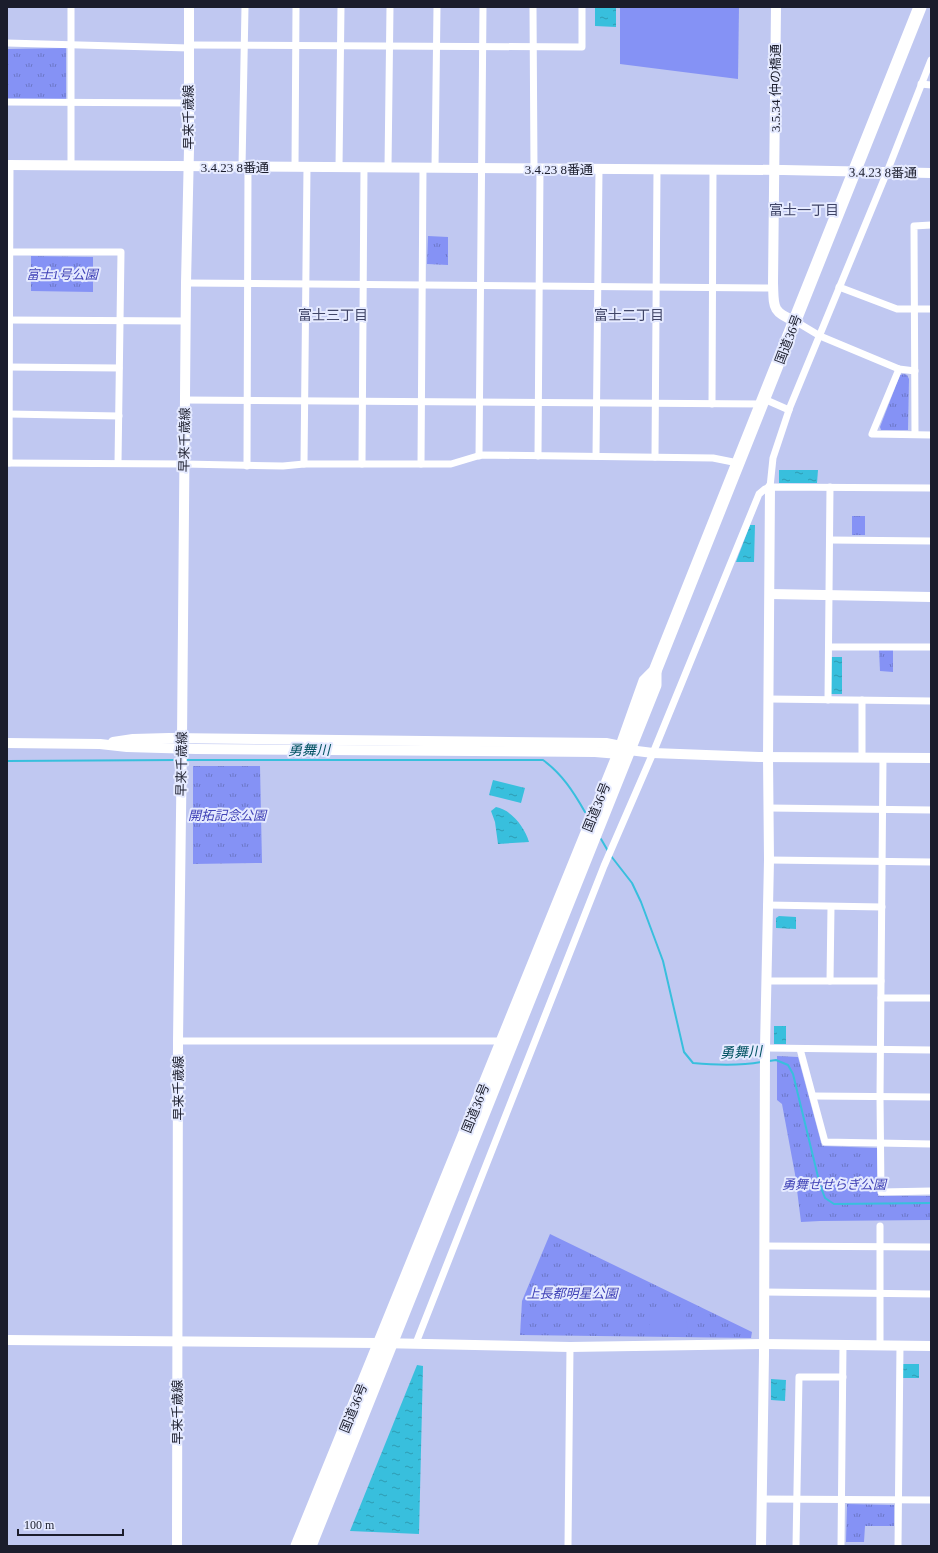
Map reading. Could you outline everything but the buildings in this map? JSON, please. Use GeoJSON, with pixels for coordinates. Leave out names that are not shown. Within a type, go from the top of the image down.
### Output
{"type":"FeatureCollection","features":[{"type":"Feature","properties":{"kind":"highway","name":"国道36号"},"geometry":{"type":"LineString","coordinates":[[310,1546],[392,1343],[507,1042],[623,750],[655,685],[655,671],[920,7]]}},
{"type":"Feature","properties":{"kind":"highway","name":"国道36号"},"geometry":{"type":"LineString","coordinates":[[297,1546],[379,1343],[507,1042]]}},
{"type":"Feature","properties":{"kind":"street"},"geometry":{"type":"LineString","coordinates":[[71,7],[71,165]]}},
{"type":"Feature","properties":{"kind":"street","name":"早来千歳線"},"geometry":{"type":"LineString","coordinates":[[177,1546],[178,1041],[189,7]]}},
{"type":"Feature","properties":{"kind":"street"},"geometry":{"type":"LineString","coordinates":[[244,7],[245,167],[248,284],[247,466]]}},
{"type":"Feature","properties":{"kind":"street"},"geometry":{"type":"LineString","coordinates":[[295,167],[296,7]]}},
{"type":"Feature","properties":{"kind":"street"},"geometry":{"type":"LineString","coordinates":[[340,167],[341,7]]}},
{"type":"Feature","properties":{"kind":"street"},"geometry":{"type":"LineString","coordinates":[[388,167],[390,7]]}},
{"type":"Feature","properties":{"kind":"street"},"geometry":{"type":"LineString","coordinates":[[435,168],[437,7]]}},
{"type":"Feature","properties":{"kind":"street"},"geometry":{"type":"LineString","coordinates":[[479,456],[483,7]]}},
{"type":"Feature","properties":{"kind":"street"},"geometry":{"type":"LineString","coordinates":[[533,7],[539,286],[538,456]]}},
{"type":"Feature","properties":{"kind":"street"},"geometry":{"type":"LineString","coordinates":[[7,43],[188,46],[582,47],[582,7]]}},
{"type":"Feature","properties":{"kind":"street","name":"3.5.34 仲の橋通"},"geometry":{"type":"LineString","coordinates":[[776,7],[773,288],[774,303],[777,312],[795,321]]}},
{"type":"Feature","properties":{"kind":"street"},"geometry":{"type":"LineString","coordinates":[[761,1546],[764,1292],[764,1051],[769,808],[770,487],[773,458],[789,410],[887,172],[931,60]]}},
{"type":"Feature","properties":{"kind":"street"},"geometry":{"type":"LineString","coordinates":[[921,84],[931,85]]}},
{"type":"Feature","properties":{"kind":"street"},"geometry":{"type":"LineString","coordinates":[[7,102],[189,103]]}},
{"type":"Feature","properties":{"kind":"street"},"geometry":{"type":"LineString","coordinates":[[9,165],[8,463],[118,463],[247,466],[283,466],[304,464],[451,464],[479,456],[713,458],[738,463]]}},
{"type":"Feature","properties":{"kind":"street","name":"3.4.23 8番通"},"geometry":{"type":"LineString","coordinates":[[9,165],[931,172]]}},
{"type":"Feature","properties":{"kind":"street"},"geometry":{"type":"LineString","coordinates":[[304,464],[307,167]]}},
{"type":"Feature","properties":{"kind":"street"},"geometry":{"type":"LineString","coordinates":[[362,464],[364,167]]}},
{"type":"Feature","properties":{"kind":"street"},"geometry":{"type":"LineString","coordinates":[[421,464],[423,168]]}},
{"type":"Feature","properties":{"kind":"street"},"geometry":{"type":"LineString","coordinates":[[596,456],[598,169]]}},
{"type":"Feature","properties":{"kind":"street"},"geometry":{"type":"LineString","coordinates":[[655,457],[654,404],[657,170]]}},
{"type":"Feature","properties":{"kind":"street"},"geometry":{"type":"LineString","coordinates":[[712,404],[713,170]]}},
{"type":"Feature","properties":{"kind":"street"},"geometry":{"type":"LineString","coordinates":[[915,434],[914,226],[931,225]]}},
{"type":"Feature","properties":{"kind":"street"},"geometry":{"type":"LineString","coordinates":[[9,252],[121,252],[118,463]]}},
{"type":"Feature","properties":{"kind":"street"},"geometry":{"type":"LineString","coordinates":[[186,283],[773,288]]}},
{"type":"Feature","properties":{"kind":"street"},"geometry":{"type":"LineString","coordinates":[[839,288],[897,309],[931,309]]}},
{"type":"Feature","properties":{"kind":"street"},"geometry":{"type":"LineString","coordinates":[[8,320],[186,321]]}},
{"type":"Feature","properties":{"kind":"street"},"geometry":{"type":"LineString","coordinates":[[795,321],[820,336],[899,370],[915,372]]}},
{"type":"Feature","properties":{"kind":"street"},"geometry":{"type":"LineString","coordinates":[[8,367],[119,368]]}},
{"type":"Feature","properties":{"kind":"street"},"geometry":{"type":"LineString","coordinates":[[899,370],[872,434],[931,434]]}},
{"type":"Feature","properties":{"kind":"street"},"geometry":{"type":"LineString","coordinates":[[185,400],[654,404],[762,402],[789,410]]}},
{"type":"Feature","properties":{"kind":"street"},"geometry":{"type":"LineString","coordinates":[[8,414],[118,416]]}},
{"type":"Feature","properties":{"kind":"street"},"geometry":{"type":"LineString","coordinates":[[416,1343],[614,840],[654,753],[759,494],[764,489],[770,487],[931,488]]}},
{"type":"Feature","properties":{"kind":"street"},"geometry":{"type":"LineString","coordinates":[[828,700],[830,487]]}},
{"type":"Feature","properties":{"kind":"street"},"geometry":{"type":"LineString","coordinates":[[830,540],[931,540]]}},
{"type":"Feature","properties":{"kind":"street"},"geometry":{"type":"LineString","coordinates":[[770,594],[931,597]]}},
{"type":"Feature","properties":{"kind":"street"},"geometry":{"type":"LineString","coordinates":[[829,647],[931,647]]}},
{"type":"Feature","properties":{"kind":"street"},"geometry":{"type":"LineString","coordinates":[[769,699],[931,701]]}},
{"type":"Feature","properties":{"kind":"street"},"geometry":{"type":"LineString","coordinates":[[862,700],[862,758]]}},
{"type":"Feature","properties":{"kind":"street"},"geometry":{"type":"LineString","coordinates":[[7,743],[100,744],[132,739],[182,752],[587,752],[623,750],[654,753],[768,757],[931,758]]}},
{"type":"Feature","properties":{"kind":"street"},"geometry":{"type":"LineString","coordinates":[[883,758],[880,1097],[881,1192],[931,1192]]}},
{"type":"Feature","properties":{"kind":"street"},"geometry":{"type":"LineString","coordinates":[[769,808],[931,810]]}},
{"type":"Feature","properties":{"kind":"street"},"geometry":{"type":"LineString","coordinates":[[768,860],[931,862]]}},
{"type":"Feature","properties":{"kind":"street"},"geometry":{"type":"LineString","coordinates":[[767,906],[882,907]]}},
{"type":"Feature","properties":{"kind":"street"},"geometry":{"type":"LineString","coordinates":[[830,981],[831,907]]}},
{"type":"Feature","properties":{"kind":"street"},"geometry":{"type":"LineString","coordinates":[[766,981],[881,981]]}},
{"type":"Feature","properties":{"kind":"street"},"geometry":{"type":"LineString","coordinates":[[881,998],[931,998]]}},
{"type":"Feature","properties":{"kind":"street"},"geometry":{"type":"LineString","coordinates":[[178,1041],[507,1042]]}},
{"type":"Feature","properties":{"kind":"street"},"geometry":{"type":"LineString","coordinates":[[764,1051],[800,1048],[931,1050]]}},
{"type":"Feature","properties":{"kind":"street"},"geometry":{"type":"LineString","coordinates":[[800,1048],[825,1142],[931,1144]]}},
{"type":"Feature","properties":{"kind":"street"},"geometry":{"type":"LineString","coordinates":[[813,1096],[931,1097]]}},
{"type":"Feature","properties":{"kind":"street"},"geometry":{"type":"LineString","coordinates":[[880,1226],[880,1345]]}},
{"type":"Feature","properties":{"kind":"street"},"geometry":{"type":"LineString","coordinates":[[764,1246],[931,1247]]}},
{"type":"Feature","properties":{"kind":"street"},"geometry":{"type":"LineString","coordinates":[[764,1292],[931,1294]]}},
{"type":"Feature","properties":{"kind":"street"},"geometry":{"type":"LineString","coordinates":[[7,1340],[416,1343],[570,1347],[763,1344],[931,1346]]}},
{"type":"Feature","properties":{"kind":"street"},"geometry":{"type":"LineString","coordinates":[[841,1546],[843,1345]]}},
{"type":"Feature","properties":{"kind":"street"},"geometry":{"type":"LineString","coordinates":[[898,1546],[900,1345]]}},
{"type":"Feature","properties":{"kind":"street"},"geometry":{"type":"LineString","coordinates":[[568,1546],[570,1347]]}},
{"type":"Feature","properties":{"kind":"street"},"geometry":{"type":"LineString","coordinates":[[796,1546],[799,1377],[843,1377]]}},
{"type":"Feature","properties":{"kind":"street"},"geometry":{"type":"LineString","coordinates":[[761,1499],[931,1500]]}},
{"type":"Feature","properties":{"kind":"green space"},"geometry":{"type":"Polygon","coordinates":[[[620,7],[739,7],[738,79],[620,64],[620,7]]]}},
{"type":"Feature","properties":{"kind":"green space"},"geometry":{"type":"Polygon","coordinates":[[[66,48],[66,99],[7,99],[7,49],[66,48]]]}},
{"type":"Feature","properties":{"kind":"green space"},"geometry":{"type":"Polygon","coordinates":[[[428,236],[448,237],[448,265],[427,264],[428,236]]]}},
{"type":"Feature","properties":{"kind":"green space","name":"富士1号公園"},"geometry":{"type":"Polygon","coordinates":[[[31,256],[93,257],[93,292],[31,291],[31,256]]]}},
{"type":"Feature","properties":{"kind":"green space"},"geometry":{"type":"Polygon","coordinates":[[[900,375],[907,375],[909,379],[908,430],[881,430],[880,427],[900,375]]]}},
{"type":"Feature","properties":{"kind":"green space"},"geometry":{"type":"Polygon","coordinates":[[[852,516],[865,516],[865,535],[852,535],[852,516]]]}},
{"type":"Feature","properties":{"kind":"green space"},"geometry":{"type":"Polygon","coordinates":[[[879,650],[893,650],[893,672],[880,671],[879,650]]]}},
{"type":"Feature","properties":{"kind":"green space","name":"開拓記念公園"},"geometry":{"type":"Polygon","coordinates":[[[193,766],[260,766],[262,863],[193,864],[193,766]]]}},
{"type":"Feature","properties":{"kind":"green space","name":"勇舞せせらぎ公園"},"geometry":{"type":"Polygon","coordinates":[[[777,1056],[798,1057],[822,1146],[877,1148],[878,1196],[931,1196],[931,1220],[801,1222],[795,1174],[782,1104],[777,1100],[777,1056]]]}},
{"type":"Feature","properties":{"kind":"green space","name":"上長都明星公園"},"geometry":{"type":"Polygon","coordinates":[[[550,1234],[752,1332],[751,1338],[520,1335],[522,1301],[550,1234]]]}},
{"type":"Feature","properties":{"kind":"green space"},"geometry":{"type":"Polygon","coordinates":[[[649,1312],[686,1312],[688,1335],[650,1334],[649,1312]]]}},
{"type":"Feature","properties":{"kind":"green space"},"geometry":{"type":"Polygon","coordinates":[[[847,1504],[894,1505],[894,1526],[865,1526],[864,1542],[846,1542],[847,1504]]]}},
{"type":"Feature","properties":{"kind":"water"},"geometry":{"type":"Polygon","coordinates":[[[595,7],[616,7],[616,27],[595,26],[595,7]]]}},
{"type":"Feature","properties":{"kind":"water"},"geometry":{"type":"Polygon","coordinates":[[[779,470],[818,470],[817,483],[779,483],[779,470]]]}},
{"type":"Feature","properties":{"kind":"water"},"geometry":{"type":"Polygon","coordinates":[[[750,525],[755,525],[754,562],[736,562],[750,525]]]}},
{"type":"Feature","properties":{"kind":"water"},"geometry":{"type":"Polygon","coordinates":[[[830,657],[842,657],[842,694],[830,694],[830,657]]]}},
{"type":"Feature","properties":{"kind":"water"},"geometry":{"type":"Polygon","coordinates":[[[493,780],[525,788],[521,803],[489,795],[493,780]]]}},
{"type":"Feature","properties":{"kind":"water"},"geometry":{"type":"Polygon","coordinates":[[[496,807],[507,812],[517,820],[529,842],[498,844],[495,822],[491,811],[496,807]]]}},
{"type":"Feature","properties":{"kind":"water"},"geometry":{"type":"Polygon","coordinates":[[[779,916],[796,917],[796,929],[776,928],[776,918],[779,916]]]}},
{"type":"Feature","properties":{"kind":"water"},"geometry":{"type":"Polygon","coordinates":[[[774,1026],[786,1026],[786,1044],[774,1044],[774,1026]]]}},
{"type":"Feature","properties":{"kind":"water"},"geometry":{"type":"Polygon","coordinates":[[[901,1364],[919,1364],[919,1378],[901,1378],[901,1364]]]}},
{"type":"Feature","properties":{"kind":"water"},"geometry":{"type":"Polygon","coordinates":[[[417,1365],[423,1366],[419,1534],[350,1531],[417,1365]]]}},
{"type":"Feature","properties":{"kind":"water"},"geometry":{"type":"Polygon","coordinates":[[[771,1379],[786,1380],[785,1401],[771,1400],[771,1379]]]}},
{"type":"Feature","properties":{"kind":"waterway","name":"勇舞川"},"geometry":{"type":"LineString","coordinates":[[7,761],[178,760]]}},
{"type":"Feature","properties":{"kind":"waterway","name":"勇舞川"},"geometry":{"type":"LineString","coordinates":[[184,760],[543,760],[550,765],[567,783],[585,812]]}},
{"type":"Feature","properties":{"kind":"waterway","name":"勇舞川"},"geometry":{"type":"LineString","coordinates":[[601,839],[608,851]]}},
{"type":"Feature","properties":{"kind":"waterway","name":"勇舞川"},"geometry":{"type":"LineString","coordinates":[[611,856],[632,883],[641,902],[663,961],[684,1052],[693,1063],[727,1065],[761,1062]]}},
{"type":"Feature","properties":{"kind":"waterway","name":"勇舞川"},"geometry":{"type":"LineString","coordinates":[[769,1061],[776,1060],[788,1065],[793,1074],[820,1185],[825,1198],[834,1204],[931,1203]]}},
{"type":"Feature","properties":{"kind":"district","name":"富士一丁目"},"geometry":{"type":"Point","coordinates":[804,210]}},
{"type":"Feature","properties":{"kind":"district","name":"富士三丁目"},"geometry":{"type":"Point","coordinates":[333,315]}},
{"type":"Feature","properties":{"kind":"district","name":"富士二丁目"},"geometry":{"type":"Point","coordinates":[629,315]}}]}
